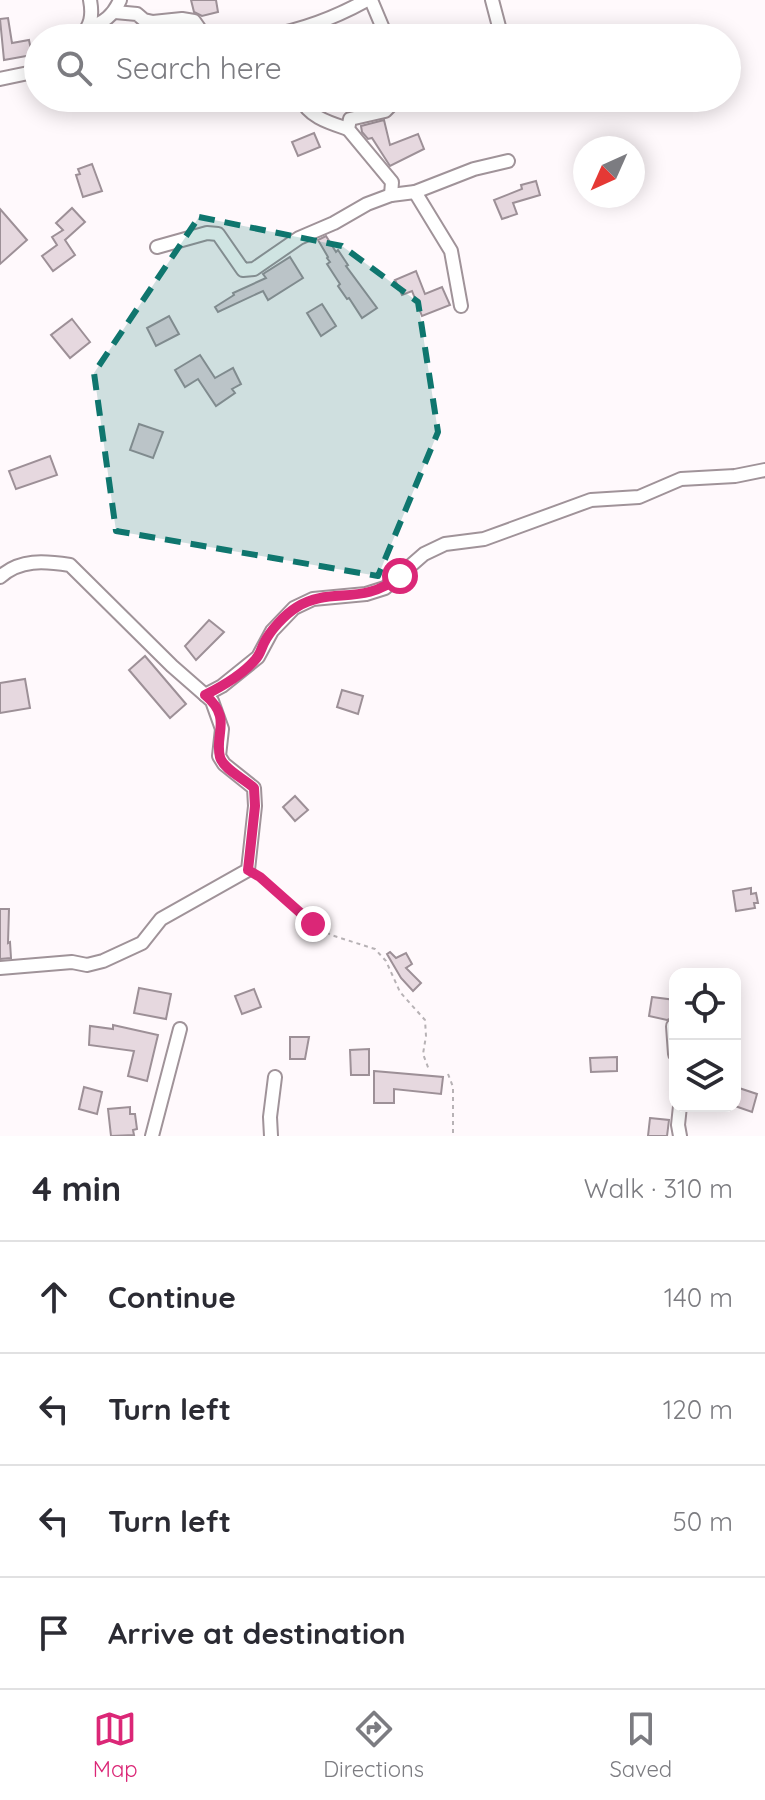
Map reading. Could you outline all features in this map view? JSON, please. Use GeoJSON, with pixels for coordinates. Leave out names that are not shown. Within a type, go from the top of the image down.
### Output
{"type":"FeatureCollection","features":[{"type":"Feature","properties":{"kind":"street"},"geometry":{"type":"LineString","coordinates":[[88,24],[93,13],[90,0]]}},
{"type":"Feature","properties":{"kind":"street"},"geometry":{"type":"LineString","coordinates":[[314,24],[369,0],[380,24]]}},
{"type":"Feature","properties":{"kind":"street"},"geometry":{"type":"LineString","coordinates":[[492,0],[498,24]]}},
{"type":"Feature","properties":{"kind":"street"},"geometry":{"type":"LineString","coordinates":[[100,24],[118,6],[144,20],[182,19],[196,24]]}},
{"type":"Feature","properties":{"kind":"street"},"geometry":{"type":"LineString","coordinates":[[0,79],[24,74]]}},
{"type":"Feature","properties":{"kind":"street"},"geometry":{"type":"LineString","coordinates":[[311,112],[348,129],[392,182],[391,195]]}},
{"type":"Feature","properties":{"kind":"street"},"geometry":{"type":"LineString","coordinates":[[348,129],[350,119],[381,112]]}},
{"type":"Feature","properties":{"kind":"street"},"geometry":{"type":"LineString","coordinates":[[157,247],[207,233],[218,234],[243,270],[254,269],[299,238],[391,195],[415,192],[474,169],[508,161]]}},
{"type":"Feature","properties":{"kind":"street"},"geometry":{"type":"LineString","coordinates":[[415,192],[451,251],[455,287],[461,306]]}},
{"type":"Feature","properties":{"kind":"street"},"geometry":{"type":"LineString","coordinates":[[205,695],[222,686],[258,657],[272,631],[294,608],[313,599],[366,594],[385,588],[424,554],[445,544],[484,539],[591,500],[639,497],[681,479],[735,476],[765,470]]}},
{"type":"Feature","properties":{"kind":"street"},"geometry":{"type":"LineString","coordinates":[[0,577],[12,566],[25,563],[70,565],[212,701],[222,729],[219,756],[224,764],[254,788],[255,806],[248,870],[161,919],[142,943],[87,965],[72,962],[0,968]]}},
{"type":"Feature","properties":{"kind":"street"},"geometry":{"type":"LineString","coordinates":[[152,1136],[180,1029]]}},
{"type":"Feature","properties":{"kind":"street"},"geometry":{"type":"LineString","coordinates":[[271,1136],[275,1077]]}},
{"type":"Feature","properties":{"kind":"street"},"geometry":{"type":"LineString","coordinates":[[679,1112],[680,1136]]}},
{"type":"Feature","properties":{"kind":"path"},"geometry":{"type":"LineString","coordinates":[[248,870],[313,924],[331,935],[375,949],[386,961],[400,992],[425,1020],[423,1054],[429,1070]]}},
{"type":"Feature","properties":{"kind":"path"},"geometry":{"type":"LineString","coordinates":[[448,1074],[453,1087],[453,1136]]}},
{"type":"Feature","properties":{"kind":"highlighted area"},"geometry":{"type":"Polygon","coordinates":[[[199,217],[342,246],[418,302],[438,432],[378,576],[235,549],[116,531],[94,373],[199,217]]]}},
{"type":"Feature","properties":{"kind":"building"},"geometry":{"type":"Polygon","coordinates":[[[191,0],[216,0],[218,12],[202,16],[194,12],[191,0]]]}},
{"type":"Feature","properties":{"kind":"building"},"geometry":{"type":"Polygon","coordinates":[[[8,18],[12,43],[24,41],[24,56],[4,60],[0,19],[8,18]]]}},
{"type":"Feature","properties":{"kind":"building"},"geometry":{"type":"Polygon","coordinates":[[[384,120],[390,145],[418,134],[424,149],[390,166],[372,138],[368,139],[362,132],[361,126],[384,120]]]}},
{"type":"Feature","properties":{"kind":"building"},"geometry":{"type":"Polygon","coordinates":[[[314,133],[320,147],[298,156],[292,142],[314,133]]]}},
{"type":"Feature","properties":{"kind":"building"},"geometry":{"type":"Polygon","coordinates":[[[92,164],[102,191],[83,197],[76,175],[80,174],[78,169],[92,164]]]}},
{"type":"Feature","properties":{"kind":"building"},"geometry":{"type":"Polygon","coordinates":[[[536,181],[540,195],[513,203],[517,214],[502,219],[494,200],[522,189],[521,185],[536,181]]]}},
{"type":"Feature","properties":{"kind":"building"},"geometry":{"type":"Polygon","coordinates":[[[72,208],[85,222],[65,240],[75,255],[53,271],[42,256],[57,245],[52,237],[63,230],[56,223],[72,208]]]}},
{"type":"Feature","properties":{"kind":"building"},"geometry":{"type":"Polygon","coordinates":[[[0,209],[27,240],[0,264],[0,209]]]}},
{"type":"Feature","properties":{"kind":"building"},"geometry":{"type":"Polygon","coordinates":[[[326,236],[377,308],[362,318],[338,286],[340,284],[327,264],[330,262],[318,240],[326,236]]]}},
{"type":"Feature","properties":{"kind":"building"},"geometry":{"type":"Polygon","coordinates":[[[290,257],[303,278],[268,300],[263,291],[218,312],[215,307],[233,293],[266,278],[263,274],[290,257]]]}},
{"type":"Feature","properties":{"kind":"building"},"geometry":{"type":"Polygon","coordinates":[[[416,271],[425,294],[442,287],[450,305],[422,316],[412,291],[402,295],[395,280],[416,271]]]}},
{"type":"Feature","properties":{"kind":"building"},"geometry":{"type":"Polygon","coordinates":[[[322,304],[336,326],[321,336],[307,313],[322,304]]]}},
{"type":"Feature","properties":{"kind":"building"},"geometry":{"type":"Polygon","coordinates":[[[169,316],[179,334],[156,346],[147,328],[169,316]]]}},
{"type":"Feature","properties":{"kind":"building"},"geometry":{"type":"Polygon","coordinates":[[[72,319],[90,342],[70,358],[51,335],[72,319]]]}},
{"type":"Feature","properties":{"kind":"building"},"geometry":{"type":"Polygon","coordinates":[[[200,355],[215,378],[233,368],[241,384],[232,389],[235,393],[216,406],[198,379],[185,387],[175,370],[200,355]]]}},
{"type":"Feature","properties":{"kind":"building"},"geometry":{"type":"Polygon","coordinates":[[[139,424],[163,432],[153,458],[130,450],[139,424]]]}},
{"type":"Feature","properties":{"kind":"building"},"geometry":{"type":"Polygon","coordinates":[[[50,456],[57,475],[16,489],[9,471],[50,456]]]}},
{"type":"Feature","properties":{"kind":"building"},"geometry":{"type":"Polygon","coordinates":[[[209,620],[224,632],[196,660],[185,646],[209,620]]]}},
{"type":"Feature","properties":{"kind":"building"},"geometry":{"type":"Polygon","coordinates":[[[145,656],[186,704],[170,718],[129,670],[145,656]]]}},
{"type":"Feature","properties":{"kind":"building"},"geometry":{"type":"Polygon","coordinates":[[[25,679],[30,708],[0,713],[0,683],[25,679]]]}},
{"type":"Feature","properties":{"kind":"building"},"geometry":{"type":"Polygon","coordinates":[[[342,690],[363,696],[358,714],[337,707],[342,690]]]}},
{"type":"Feature","properties":{"kind":"building"},"geometry":{"type":"Polygon","coordinates":[[[295,796],[308,810],[295,821],[283,807],[295,796]]]}},
{"type":"Feature","properties":{"kind":"building"},"geometry":{"type":"Polygon","coordinates":[[[751,888],[751,894],[756,893],[758,903],[754,903],[755,908],[736,911],[733,891],[751,888]]]}},
{"type":"Feature","properties":{"kind":"building"},"geometry":{"type":"Polygon","coordinates":[[[0,909],[9,909],[11,958],[0,959],[0,909]]]}},
{"type":"Feature","properties":{"kind":"building"},"geometry":{"type":"Polygon","coordinates":[[[390,952],[396,958],[406,953],[412,964],[406,968],[421,983],[413,991],[401,978],[387,954],[390,952]]]}},
{"type":"Feature","properties":{"kind":"building"},"geometry":{"type":"Polygon","coordinates":[[[139,988],[171,994],[166,1019],[134,1013],[139,988]]]}},
{"type":"Feature","properties":{"kind":"building"},"geometry":{"type":"Polygon","coordinates":[[[254,989],[261,1007],[242,1014],[235,996],[254,989]]]}},
{"type":"Feature","properties":{"kind":"building"},"geometry":{"type":"Polygon","coordinates":[[[652,997],[669,999],[669,1019],[649,1016],[652,997]]]}},
{"type":"Feature","properties":{"kind":"building"},"geometry":{"type":"Polygon","coordinates":[[[113,1025],[158,1035],[147,1081],[128,1076],[134,1051],[89,1045],[90,1026],[113,1029],[113,1025]]]}},
{"type":"Feature","properties":{"kind":"building"},"geometry":{"type":"Polygon","coordinates":[[[290,1037],[309,1037],[305,1059],[290,1059],[290,1037]]]}},
{"type":"Feature","properties":{"kind":"building"},"geometry":{"type":"Polygon","coordinates":[[[369,1049],[369,1075],[351,1075],[350,1050],[369,1049]]]}},
{"type":"Feature","properties":{"kind":"building"},"geometry":{"type":"Polygon","coordinates":[[[617,1057],[617,1071],[591,1072],[590,1058],[617,1057]]]}},
{"type":"Feature","properties":{"kind":"building"},"geometry":{"type":"Polygon","coordinates":[[[374,1071],[443,1077],[441,1094],[394,1089],[394,1103],[374,1103],[374,1071]]]}},
{"type":"Feature","properties":{"kind":"building"},"geometry":{"type":"Polygon","coordinates":[[[84,1087],[102,1092],[97,1114],[79,1109],[84,1087]]]}},
{"type":"Feature","properties":{"kind":"building"},"geometry":{"type":"Polygon","coordinates":[[[741,1089],[757,1094],[752,1112],[741,1108],[741,1089]]]}},
{"type":"Feature","properties":{"kind":"building"},"geometry":{"type":"Polygon","coordinates":[[[130,1107],[130,1114],[135,1114],[137,1129],[133,1130],[134,1135],[111,1136],[108,1109],[130,1107]]]}},
{"type":"Feature","properties":{"kind":"building"},"geometry":{"type":"Polygon","coordinates":[[[650,1118],[669,1120],[667,1136],[648,1136],[650,1118]]]}},
{"type":"Feature","properties":{"kind":"route"},"geometry":{"type":"LineString","coordinates":[[313,924],[248,870],[254,788],[224,764],[219,756],[222,729],[219,715],[205,695],[222,686],[258,657],[272,631],[294,608],[313,599],[366,594],[385,588],[400,576]]}}]}
